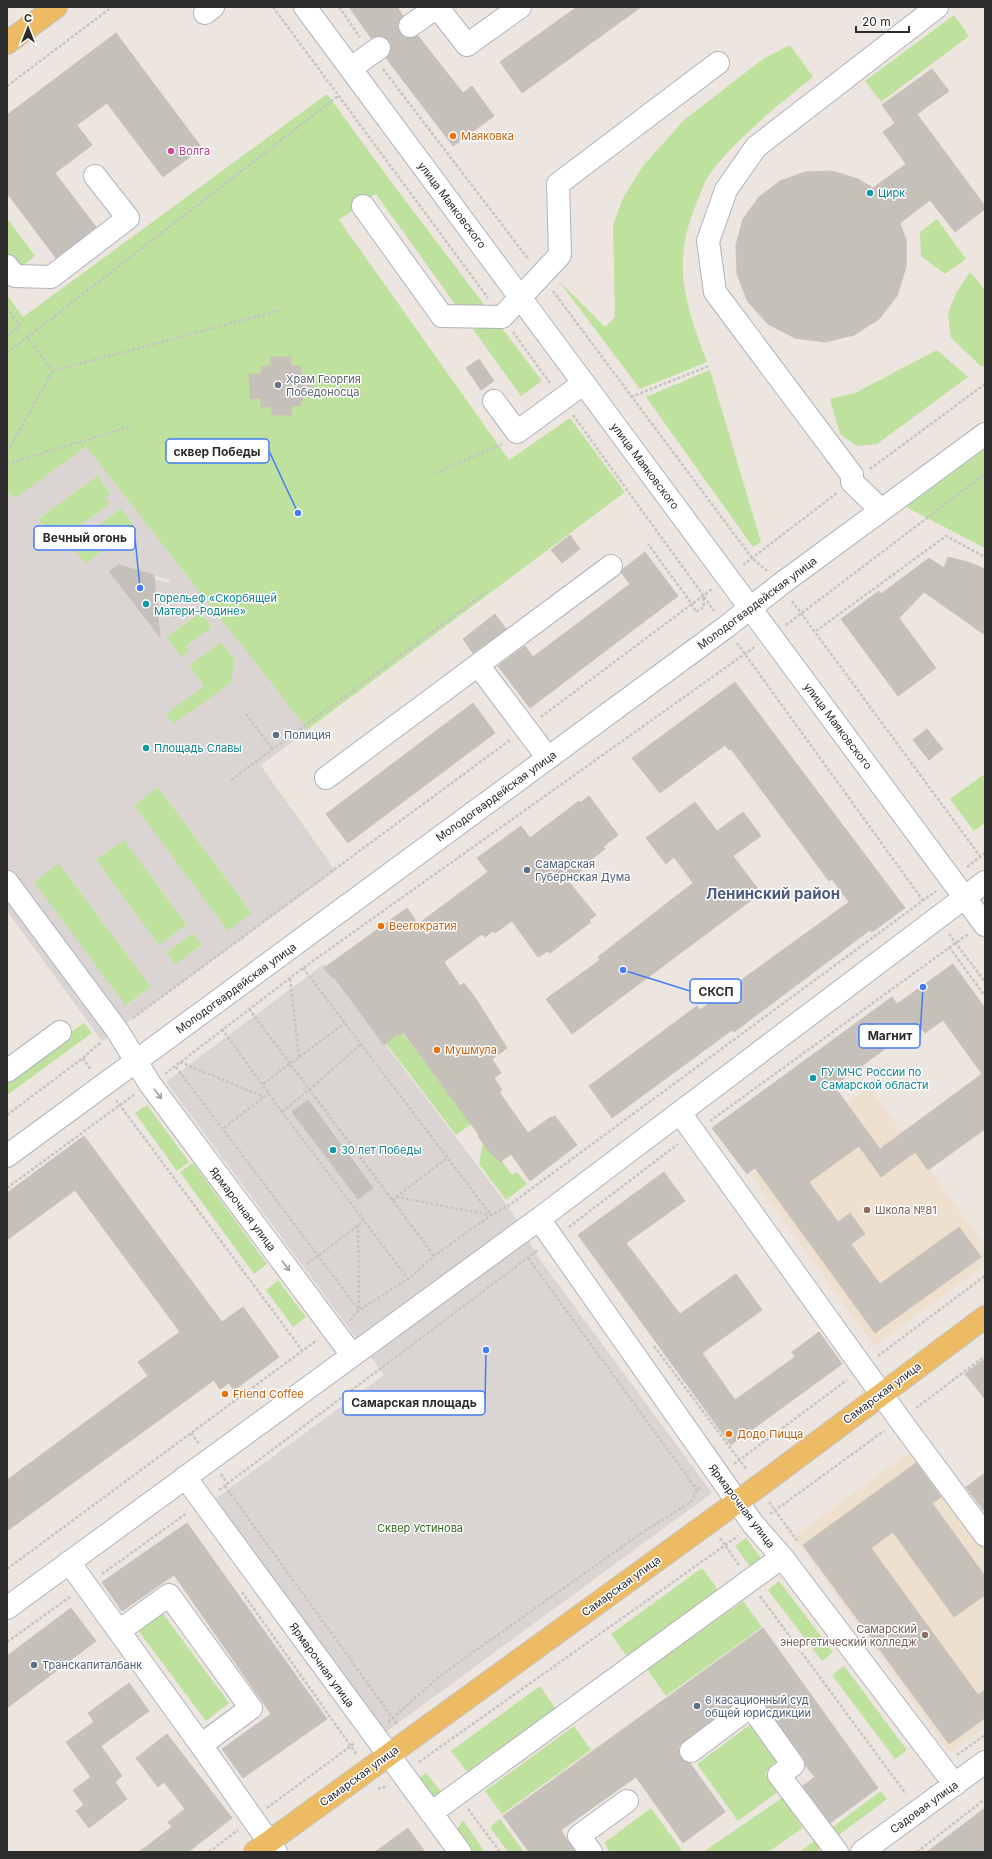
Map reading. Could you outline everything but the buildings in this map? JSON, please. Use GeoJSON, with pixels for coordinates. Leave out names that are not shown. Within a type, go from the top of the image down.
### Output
{"type":"FeatureCollection","features":[{"type":"Feature","properties":{"kind":"main road"},"geometry":{"type":"LineString","coordinates":[[7,43],[56,7]]}},
{"type":"Feature","properties":{"kind":"main road","name":"Самарская улица"},"geometry":{"type":"LineString","coordinates":[[267,1849],[388,1755],[737,1502],[985,1317]]}},
{"type":"Feature","properties":{"kind":"street","name":"улица Маяковского"},"geometry":{"type":"LineString","coordinates":[[305,7],[985,925]]}},
{"type":"Feature","properties":{"kind":"street"},"geometry":{"type":"LineString","coordinates":[[410,26],[437,7],[467,45],[520,7]]}},
{"type":"Feature","properties":{"kind":"street"},"geometry":{"type":"LineString","coordinates":[[881,510],[852,482],[852,475],[715,292],[708,241],[726,190],[756,148],[937,7]]}},
{"type":"Feature","properties":{"kind":"street"},"geometry":{"type":"LineString","coordinates":[[351,68],[375,51]]}},
{"type":"Feature","properties":{"kind":"street"},"geometry":{"type":"LineString","coordinates":[[363,206],[442,316],[502,317],[560,255],[558,184],[718,63]]}},
{"type":"Feature","properties":{"kind":"street"},"geometry":{"type":"LineString","coordinates":[[7,266],[15,276],[51,277],[128,218],[95,176]]}},
{"type":"Feature","properties":{"kind":"street"},"geometry":{"type":"LineString","coordinates":[[494,402],[517,432],[584,383]]}},
{"type":"Feature","properties":{"kind":"street","name":"Молодогвардейская улица"},"geometry":{"type":"LineString","coordinates":[[7,1156],[726,627],[781,584],[985,434]]}},
{"type":"Feature","properties":{"kind":"street"},"geometry":{"type":"LineString","coordinates":[[326,778],[611,566]]}},
{"type":"Feature","properties":{"kind":"street"},"geometry":{"type":"LineString","coordinates":[[478,665],[548,758]]}},
{"type":"Feature","properties":{"kind":"street","name":"Ярмарочная улица"},"geometry":{"type":"LineString","coordinates":[[7,882],[117,1030],[150,1084],[352,1355]]}},
{"type":"Feature","properties":{"kind":"street"},"geometry":{"type":"LineString","coordinates":[[7,1608],[539,1219],[985,882]]}},
{"type":"Feature","properties":{"kind":"street"},"geometry":{"type":"LineString","coordinates":[[7,1071],[60,1032]]}},
{"type":"Feature","properties":{"kind":"street"},"geometry":{"type":"LineString","coordinates":[[680,1113],[863,1368],[880,1394],[985,1535]]}},
{"type":"Feature","properties":{"kind":"street","name":"Ярмарочная улица"},"geometry":{"type":"LineString","coordinates":[[539,1219],[753,1524],[782,1557],[955,1785]]}},
{"type":"Feature","properties":{"kind":"street","name":"Ярмарочная улица"},"geometry":{"type":"LineString","coordinates":[[185,1477],[195,1508],[371,1732],[460,1852]]}},
{"type":"Feature","properties":{"kind":"street"},"geometry":{"type":"LineString","coordinates":[[432,1813],[782,1557]]}},
{"type":"Feature","properties":{"kind":"street"},"geometry":{"type":"LineString","coordinates":[[69,1562],[253,1818],[267,1849]]}},
{"type":"Feature","properties":{"kind":"street"},"geometry":{"type":"LineString","coordinates":[[120,1631],[169,1596],[251,1708],[201,1745]]}},
{"type":"Feature","properties":{"kind":"street"},"geometry":{"type":"LineString","coordinates":[[691,1751],[751,1706],[794,1765],[779,1775],[837,1852]]}},
{"type":"Feature","properties":{"kind":"street","name":"Садовая улица"},"geometry":{"type":"LineString","coordinates":[[862,1852],[985,1762]]}},
{"type":"Feature","properties":{"kind":"street"},"geometry":{"type":"LineString","coordinates":[[590,1852],[579,1836],[627,1801]]}},
{"type":"Feature","properties":{"kind":"path"},"geometry":{"type":"LineString","coordinates":[[7,86],[112,7]]}},
{"type":"Feature","properties":{"kind":"path"},"geometry":{"type":"LineString","coordinates":[[339,7],[375,51],[752,558],[781,584],[801,614],[816,631],[980,856]]}},
{"type":"Feature","properties":{"kind":"path"},"geometry":{"type":"LineString","coordinates":[[7,353],[338,96]]}},
{"type":"Feature","properties":{"kind":"path"},"geometry":{"type":"LineString","coordinates":[[7,308],[20,326],[7,336]]}},
{"type":"Feature","properties":{"kind":"path"},"geometry":{"type":"LineString","coordinates":[[7,452],[53,371],[281,310]]}},
{"type":"Feature","properties":{"kind":"path"},"geometry":{"type":"LineString","coordinates":[[28,338],[53,371]]}},
{"type":"Feature","properties":{"kind":"path"},"geometry":{"type":"LineString","coordinates":[[631,397],[709,366]]}},
{"type":"Feature","properties":{"kind":"path"},"geometry":{"type":"LineString","coordinates":[[7,464],[129,427]]}},
{"type":"Feature","properties":{"kind":"path"},"geometry":{"type":"LineString","coordinates":[[436,473],[506,442]]}},
{"type":"Feature","properties":{"kind":"path"},"geometry":{"type":"LineString","coordinates":[[7,1188],[120,1104],[176,1067],[180,1062],[222,1028],[303,968],[771,636],[985,474]]}},
{"type":"Feature","properties":{"kind":"path"},"geometry":{"type":"LineString","coordinates":[[816,631],[946,536],[985,557]]}},
{"type":"Feature","properties":{"kind":"path"},"geometry":{"type":"LineString","coordinates":[[648,544],[696,612]]}},
{"type":"Feature","properties":{"kind":"path"},"geometry":{"type":"LineString","coordinates":[[230,780],[273,750],[486,592]]}},
{"type":"Feature","properties":{"kind":"path"},"geometry":{"type":"LineString","coordinates":[[7,1115],[83,1058],[117,1030],[526,728],[691,604],[704,596],[923,901],[985,982]]}},
{"type":"Feature","properties":{"kind":"path"},"geometry":{"type":"LineString","coordinates":[[246,714],[273,750]]}},
{"type":"Feature","properties":{"kind":"path"},"geometry":{"type":"LineString","coordinates":[[7,1568],[302,1350],[333,1329],[346,1324],[360,1310],[408,1279],[434,1256],[491,1215],[508,1206],[923,901]]}},
{"type":"Feature","properties":{"kind":"path"},"geometry":{"type":"LineString","coordinates":[[7,1642],[225,1486],[694,1133],[949,947],[985,996]]}},
{"type":"Feature","properties":{"kind":"path"},"geometry":{"type":"LineString","coordinates":[[303,968],[491,1215]]}},
{"type":"Feature","properties":{"kind":"path"},"geometry":{"type":"LineString","coordinates":[[290,979],[299,1058]]}},
{"type":"Feature","properties":{"kind":"path"},"geometry":{"type":"LineString","coordinates":[[249,1009],[434,1256]]}},
{"type":"Feature","properties":{"kind":"path"},"geometry":{"type":"LineString","coordinates":[[263,1084],[345,1024]]}},
{"type":"Feature","properties":{"kind":"path"},"geometry":{"type":"LineString","coordinates":[[222,1028],[270,1093],[282,1112],[408,1279]]}},
{"type":"Feature","properties":{"kind":"path"},"geometry":{"type":"LineString","coordinates":[[282,1112],[310,1090],[361,1044]]}},
{"type":"Feature","properties":{"kind":"path"},"geometry":{"type":"LineString","coordinates":[[180,1062],[264,1097]]}},
{"type":"Feature","properties":{"kind":"path"},"geometry":{"type":"LineString","coordinates":[[176,1067],[224,1128],[360,1310]]}},
{"type":"Feature","properties":{"kind":"path"},"geometry":{"type":"LineString","coordinates":[[224,1128],[270,1093]]}},
{"type":"Feature","properties":{"kind":"path"},"geometry":{"type":"LineString","coordinates":[[120,1104],[302,1350]]}},
{"type":"Feature","properties":{"kind":"path"},"geometry":{"type":"LineString","coordinates":[[392,1200],[447,1158]]}},
{"type":"Feature","properties":{"kind":"path"},"geometry":{"type":"LineString","coordinates":[[396,1197],[491,1215]]}},
{"type":"Feature","properties":{"kind":"path"},"geometry":{"type":"LineString","coordinates":[[306,1266],[364,1221]]}},
{"type":"Feature","properties":{"kind":"path"},"geometry":{"type":"LineString","coordinates":[[358,1225],[360,1310]]}},
{"type":"Feature","properties":{"kind":"path"},"geometry":{"type":"LineString","coordinates":[[528,1258],[696,1490]]}},
{"type":"Feature","properties":{"kind":"path"},"geometry":{"type":"LineString","coordinates":[[209,1852],[351,1746],[393,1719],[441,1675],[643,1532],[691,1502],[696,1490],[718,1476],[985,1276]]}},
{"type":"Feature","properties":{"kind":"path"},"geometry":{"type":"LineString","coordinates":[[372,1793],[390,1785],[404,1776],[424,1758],[725,1546],[753,1524],[775,1511],[985,1356]]}},
{"type":"Feature","properties":{"kind":"path"},"geometry":{"type":"LineString","coordinates":[[225,1486],[393,1719],[410,1740]]}},
{"type":"Feature","properties":{"kind":"path"},"geometry":{"type":"LineString","coordinates":[[691,1502],[709,1522],[750,1581],[906,1794]]}},
{"type":"Feature","properties":{"kind":"path"},"geometry":{"type":"LineString","coordinates":[[192,1520],[195,1508]]}},
{"type":"Feature","properties":{"kind":"path"},"geometry":{"type":"LineString","coordinates":[[242,1591],[351,1746],[379,1789]]}},
{"type":"Feature","properties":{"kind":"path"},"geometry":{"type":"LineString","coordinates":[[458,1794],[500,1852]]}},
{"type":"Feature","properties":{"kind":"path"},"geometry":{"type":"LineString","coordinates":[[917,1852],[985,1799]]}},
{"type":"Feature","properties":{"kind":"shaded area","name":"Площадь Славы"},"geometry":{"type":"Polygon","coordinates":[[[86,447],[308,730],[260,766],[335,871],[102,1041],[7,911],[7,493],[16,498],[86,447]],[[98,475],[38,519],[52,538],[61,531],[65,537],[110,504],[105,498],[111,493],[98,475]],[[121,508],[72,546],[85,564],[135,527],[121,508]],[[119,565],[110,571],[154,629],[159,626],[154,579],[169,583],[170,580],[119,565]],[[200,612],[167,637],[181,657],[189,651],[186,647],[212,627],[200,612]],[[221,642],[189,665],[204,686],[166,714],[173,724],[231,683],[235,660],[221,642]],[[158,787],[134,805],[228,931],[252,913],[158,787]],[[124,840],[96,860],[159,945],[187,924],[124,840]],[[59,863],[34,882],[126,1006],[151,987],[59,863]],[[193,933],[166,953],[175,965],[202,945],[193,933]]]}},
{"type":"Feature","properties":{"kind":"shaded area","name":"Сквер Устинова"},"geometry":{"type":"Polygon","coordinates":[[[324,964],[508,1206],[541,1261],[712,1493],[386,1732],[215,1499],[384,1375],[166,1082],[324,964]]]}},
{"type":"Feature","properties":{"kind":"shaded area","name":"Школа №81"},"geometry":{"type":"Polygon","coordinates":[[[869,1087],[985,1246],[985,1265],[874,1346],[750,1174],[869,1087]]]}},
{"type":"Feature","properties":{"kind":"shaded area","name":"Самарский энергетический колледж"},"geometry":{"type":"Polygon","coordinates":[[[915,1448],[985,1544],[985,1727],[950,1753],[794,1537],[915,1448]]]}},
{"type":"Feature","properties":{"kind":"green space"},"geometry":{"type":"Polygon","coordinates":[[[954,15],[969,36],[881,102],[865,81],[954,15]]]}},
{"type":"Feature","properties":{"kind":"green space"},"geometry":{"type":"Polygon","coordinates":[[[790,45],[813,77],[756,124],[717,165],[705,182],[688,227],[683,260],[685,293],[690,313],[707,362],[640,389],[559,281],[605,327],[615,317],[613,225],[623,198],[643,166],[684,120],[763,59],[790,45]]]}},
{"type":"Feature","properties":{"kind":"green space"},"geometry":{"type":"Polygon","coordinates":[[[327,94],[392,183],[542,381],[521,396],[376,194],[339,220],[509,460],[570,418],[625,492],[260,765],[327,859],[265,904],[227,839],[277,691],[86,447],[16,498],[7,493],[7,295],[23,317],[327,94]]]}},
{"type":"Feature","properties":{"kind":"green space"},"geometry":{"type":"Polygon","coordinates":[[[7,218],[35,256],[19,269],[7,253],[7,218]]]}},
{"type":"Feature","properties":{"kind":"green space"},"geometry":{"type":"Polygon","coordinates":[[[937,219],[966,259],[945,274],[921,256],[920,232],[937,219]]]}},
{"type":"Feature","properties":{"kind":"green space"},"geometry":{"type":"Polygon","coordinates":[[[970,272],[985,290],[985,365],[982,367],[951,338],[948,313],[956,293],[970,272]]]}},
{"type":"Feature","properties":{"kind":"green space"},"geometry":{"type":"Polygon","coordinates":[[[937,350],[968,377],[877,444],[857,446],[840,434],[830,399],[855,393],[937,350]]]}},
{"type":"Feature","properties":{"kind":"green space"},"geometry":{"type":"Polygon","coordinates":[[[710,370],[761,542],[753,547],[646,397],[710,370]]]}},
{"type":"Feature","properties":{"kind":"green space"},"geometry":{"type":"Polygon","coordinates":[[[985,449],[985,548],[906,507],[985,449]]]}},
{"type":"Feature","properties":{"kind":"green space"},"geometry":{"type":"Polygon","coordinates":[[[98,475],[111,494],[110,504],[65,537],[52,538],[38,519],[98,475]]]}},
{"type":"Feature","properties":{"kind":"green space"},"geometry":{"type":"Polygon","coordinates":[[[121,508],[135,526],[85,564],[71,546],[121,508]]]}},
{"type":"Feature","properties":{"kind":"green space"},"geometry":{"type":"Polygon","coordinates":[[[201,612],[212,628],[186,646],[190,651],[181,657],[166,637],[201,612]]]}},
{"type":"Feature","properties":{"kind":"green space"},"geometry":{"type":"Polygon","coordinates":[[[221,642],[235,660],[231,683],[173,725],[165,714],[204,686],[189,665],[221,642]]]}},
{"type":"Feature","properties":{"kind":"green space"},"geometry":{"type":"Polygon","coordinates":[[[983,775],[985,777],[985,823],[974,831],[950,799],[983,775]]]}},
{"type":"Feature","properties":{"kind":"green space"},"geometry":{"type":"Polygon","coordinates":[[[158,787],[252,913],[228,932],[133,805],[158,787]]]}},
{"type":"Feature","properties":{"kind":"green space"},"geometry":{"type":"Polygon","coordinates":[[[124,839],[187,925],[159,946],[96,860],[124,839]]]}},
{"type":"Feature","properties":{"kind":"green space"},"geometry":{"type":"Polygon","coordinates":[[[59,863],[151,987],[125,1006],[33,882],[59,863]]]}},
{"type":"Feature","properties":{"kind":"green space"},"geometry":{"type":"Polygon","coordinates":[[[193,933],[202,945],[175,965],[166,953],[193,933]]]}},
{"type":"Feature","properties":{"kind":"green space"},"geometry":{"type":"Polygon","coordinates":[[[84,1023],[92,1033],[7,1095],[7,1078],[84,1023]]]}},
{"type":"Feature","properties":{"kind":"green space"},"geometry":{"type":"Polygon","coordinates":[[[401,1031],[472,1123],[456,1135],[385,1042],[401,1031]]]}},
{"type":"Feature","properties":{"kind":"green space"},"geometry":{"type":"Polygon","coordinates":[[[147,1105],[189,1162],[177,1171],[135,1113],[147,1105]]]}},
{"type":"Feature","properties":{"kind":"green space"},"geometry":{"type":"Polygon","coordinates":[[[484,1137],[512,1175],[517,1172],[527,1184],[506,1200],[479,1164],[484,1137]]]}},
{"type":"Feature","properties":{"kind":"green space"},"geometry":{"type":"Polygon","coordinates":[[[193,1163],[267,1264],[254,1274],[180,1172],[193,1163]]]}},
{"type":"Feature","properties":{"kind":"green space"},"geometry":{"type":"Polygon","coordinates":[[[278,1280],[306,1317],[293,1327],[266,1290],[278,1280]]]}},
{"type":"Feature","properties":{"kind":"green space"},"geometry":{"type":"Polygon","coordinates":[[[746,1538],[766,1565],[755,1573],[735,1546],[746,1538]]]}},
{"type":"Feature","properties":{"kind":"green space"},"geometry":{"type":"Polygon","coordinates":[[[702,1568],[719,1591],[627,1657],[611,1634],[702,1568]]]}},
{"type":"Feature","properties":{"kind":"green space"},"geometry":{"type":"Polygon","coordinates":[[[779,1581],[833,1652],[822,1661],[768,1590],[779,1581]]]}},
{"type":"Feature","properties":{"kind":"green space"},"geometry":{"type":"Polygon","coordinates":[[[743,1601],[762,1627],[666,1696],[647,1669],[743,1601]]]}},
{"type":"Feature","properties":{"kind":"green space"},"geometry":{"type":"Polygon","coordinates":[[[161,1611],[229,1703],[206,1721],[137,1629],[161,1611]]]}},
{"type":"Feature","properties":{"kind":"green space"},"geometry":{"type":"Polygon","coordinates":[[[844,1666],[907,1750],[895,1759],[832,1675],[844,1666]]]}},
{"type":"Feature","properties":{"kind":"green space"},"geometry":{"type":"Polygon","coordinates":[[[540,1686],[555,1708],[467,1772],[451,1751],[540,1686]]]}},
{"type":"Feature","properties":{"kind":"green space"},"geometry":{"type":"Polygon","coordinates":[[[751,1724],[779,1762],[765,1773],[779,1791],[738,1821],[697,1764],[751,1724]]]}},
{"type":"Feature","properties":{"kind":"green space"},"geometry":{"type":"Polygon","coordinates":[[[574,1726],[591,1750],[502,1814],[485,1791],[574,1726]]]}},
{"type":"Feature","properties":{"kind":"green space"},"geometry":{"type":"Polygon","coordinates":[[[426,1773],[450,1802],[437,1806],[418,1779],[426,1773]]]}},
{"type":"Feature","properties":{"kind":"green space"},"geometry":{"type":"Polygon","coordinates":[[[881,1791],[887,1799],[836,1837],[830,1829],[881,1791]]]}},
{"type":"Feature","properties":{"kind":"green space"},"geometry":{"type":"Polygon","coordinates":[[[782,1798],[803,1828],[768,1852],[703,1852],[782,1798]]]}},
{"type":"Feature","properties":{"kind":"green space"},"geometry":{"type":"Polygon","coordinates":[[[651,1808],[683,1852],[610,1852],[604,1843],[651,1808]]]}},
{"type":"Feature","properties":{"kind":"green space"},"geometry":{"type":"Polygon","coordinates":[[[500,1819],[524,1852],[508,1852],[490,1827],[500,1819]]]}},
{"type":"Feature","properties":{"kind":"green space"},"geometry":{"type":"Polygon","coordinates":[[[463,1820],[485,1852],[469,1852],[455,1833],[463,1820]]]}},
{"type":"Feature","properties":{"kind":"green space"},"geometry":{"type":"Polygon","coordinates":[[[817,1839],[823,1847],[816,1852],[799,1852],[817,1839]]]}},
{"type":"Feature","properties":{"kind":"tunnel"},"geometry":{"type":"LineString","coordinates":[[379,48],[410,26]]}},
{"type":"Feature","properties":{"kind":"place","name":"Маяковка"},"geometry":{"type":"Point","coordinates":[453,136]}},
{"type":"Feature","properties":{"kind":"place","name":"Волга"},"geometry":{"type":"Point","coordinates":[171,151]}},
{"type":"Feature","properties":{"kind":"place","name":"Цирк"},"geometry":{"type":"Point","coordinates":[870,193]}},
{"type":"Feature","properties":{"kind":"place","name":"Храм Георгия Победоносца"},"geometry":{"type":"Point","coordinates":[278,385]}},
{"type":"Feature","properties":{"kind":"place","name":"сквер Победы"},"geometry":{"type":"Point","coordinates":[298,513]}},
{"type":"Feature","properties":{"kind":"place","name":"Вечный огонь"},"geometry":{"type":"Point","coordinates":[140,588]}},
{"type":"Feature","properties":{"kind":"place","name":"Горельеф «Скорбящей Матери-Родине»"},"geometry":{"type":"Point","coordinates":[146,604]}},
{"type":"Feature","properties":{"kind":"place","name":"Полиция"},"geometry":{"type":"Point","coordinates":[276,735]}},
{"type":"Feature","properties":{"kind":"place","name":"Площадь Славы"},"geometry":{"type":"Point","coordinates":[146,748]}},
{"type":"Feature","properties":{"kind":"place","name":"Самарская Губернская Дума"},"geometry":{"type":"Point","coordinates":[527,870]}},
{"type":"Feature","properties":{"kind":"place","name":"Beerократия"},"geometry":{"type":"Point","coordinates":[381,926]}},
{"type":"Feature","properties":{"kind":"place","name":"СКСП"},"geometry":{"type":"Point","coordinates":[623,970]}},
{"type":"Feature","properties":{"kind":"place","name":"Магнит"},"geometry":{"type":"Point","coordinates":[923,987]}},
{"type":"Feature","properties":{"kind":"place","name":"Мушмула"},"geometry":{"type":"Point","coordinates":[437,1050]}},
{"type":"Feature","properties":{"kind":"place","name":"ГУ МЧС России по Самарской области"},"geometry":{"type":"Point","coordinates":[813,1078]}},
{"type":"Feature","properties":{"kind":"place","name":"30 лет Победы"},"geometry":{"type":"Point","coordinates":[333,1150]}},
{"type":"Feature","properties":{"kind":"place","name":"Школа №81"},"geometry":{"type":"Point","coordinates":[867,1210]}},
{"type":"Feature","properties":{"kind":"place","name":"Самарская площадь"},"geometry":{"type":"Point","coordinates":[486,1350]}},
{"type":"Feature","properties":{"kind":"place","name":"Friend Coffee"},"geometry":{"type":"Point","coordinates":[225,1394]}},
{"type":"Feature","properties":{"kind":"place","name":"Додо Пицца"},"geometry":{"type":"Point","coordinates":[729,1434]}},
{"type":"Feature","properties":{"kind":"place","name":"Самарский энергетический колледж"},"geometry":{"type":"Point","coordinates":[925,1635]}},
{"type":"Feature","properties":{"kind":"place","name":"Транскапиталбанк"},"geometry":{"type":"Point","coordinates":[34,1665]}},
{"type":"Feature","properties":{"kind":"place","name":"6 касационный суд общей юрисдикции"},"geometry":{"type":"Point","coordinates":[697,1706]}},
{"type":"Feature","properties":{"kind":"district","name":"Ленинский район"},"geometry":{"type":"Point","coordinates":[773,893]}}]}
